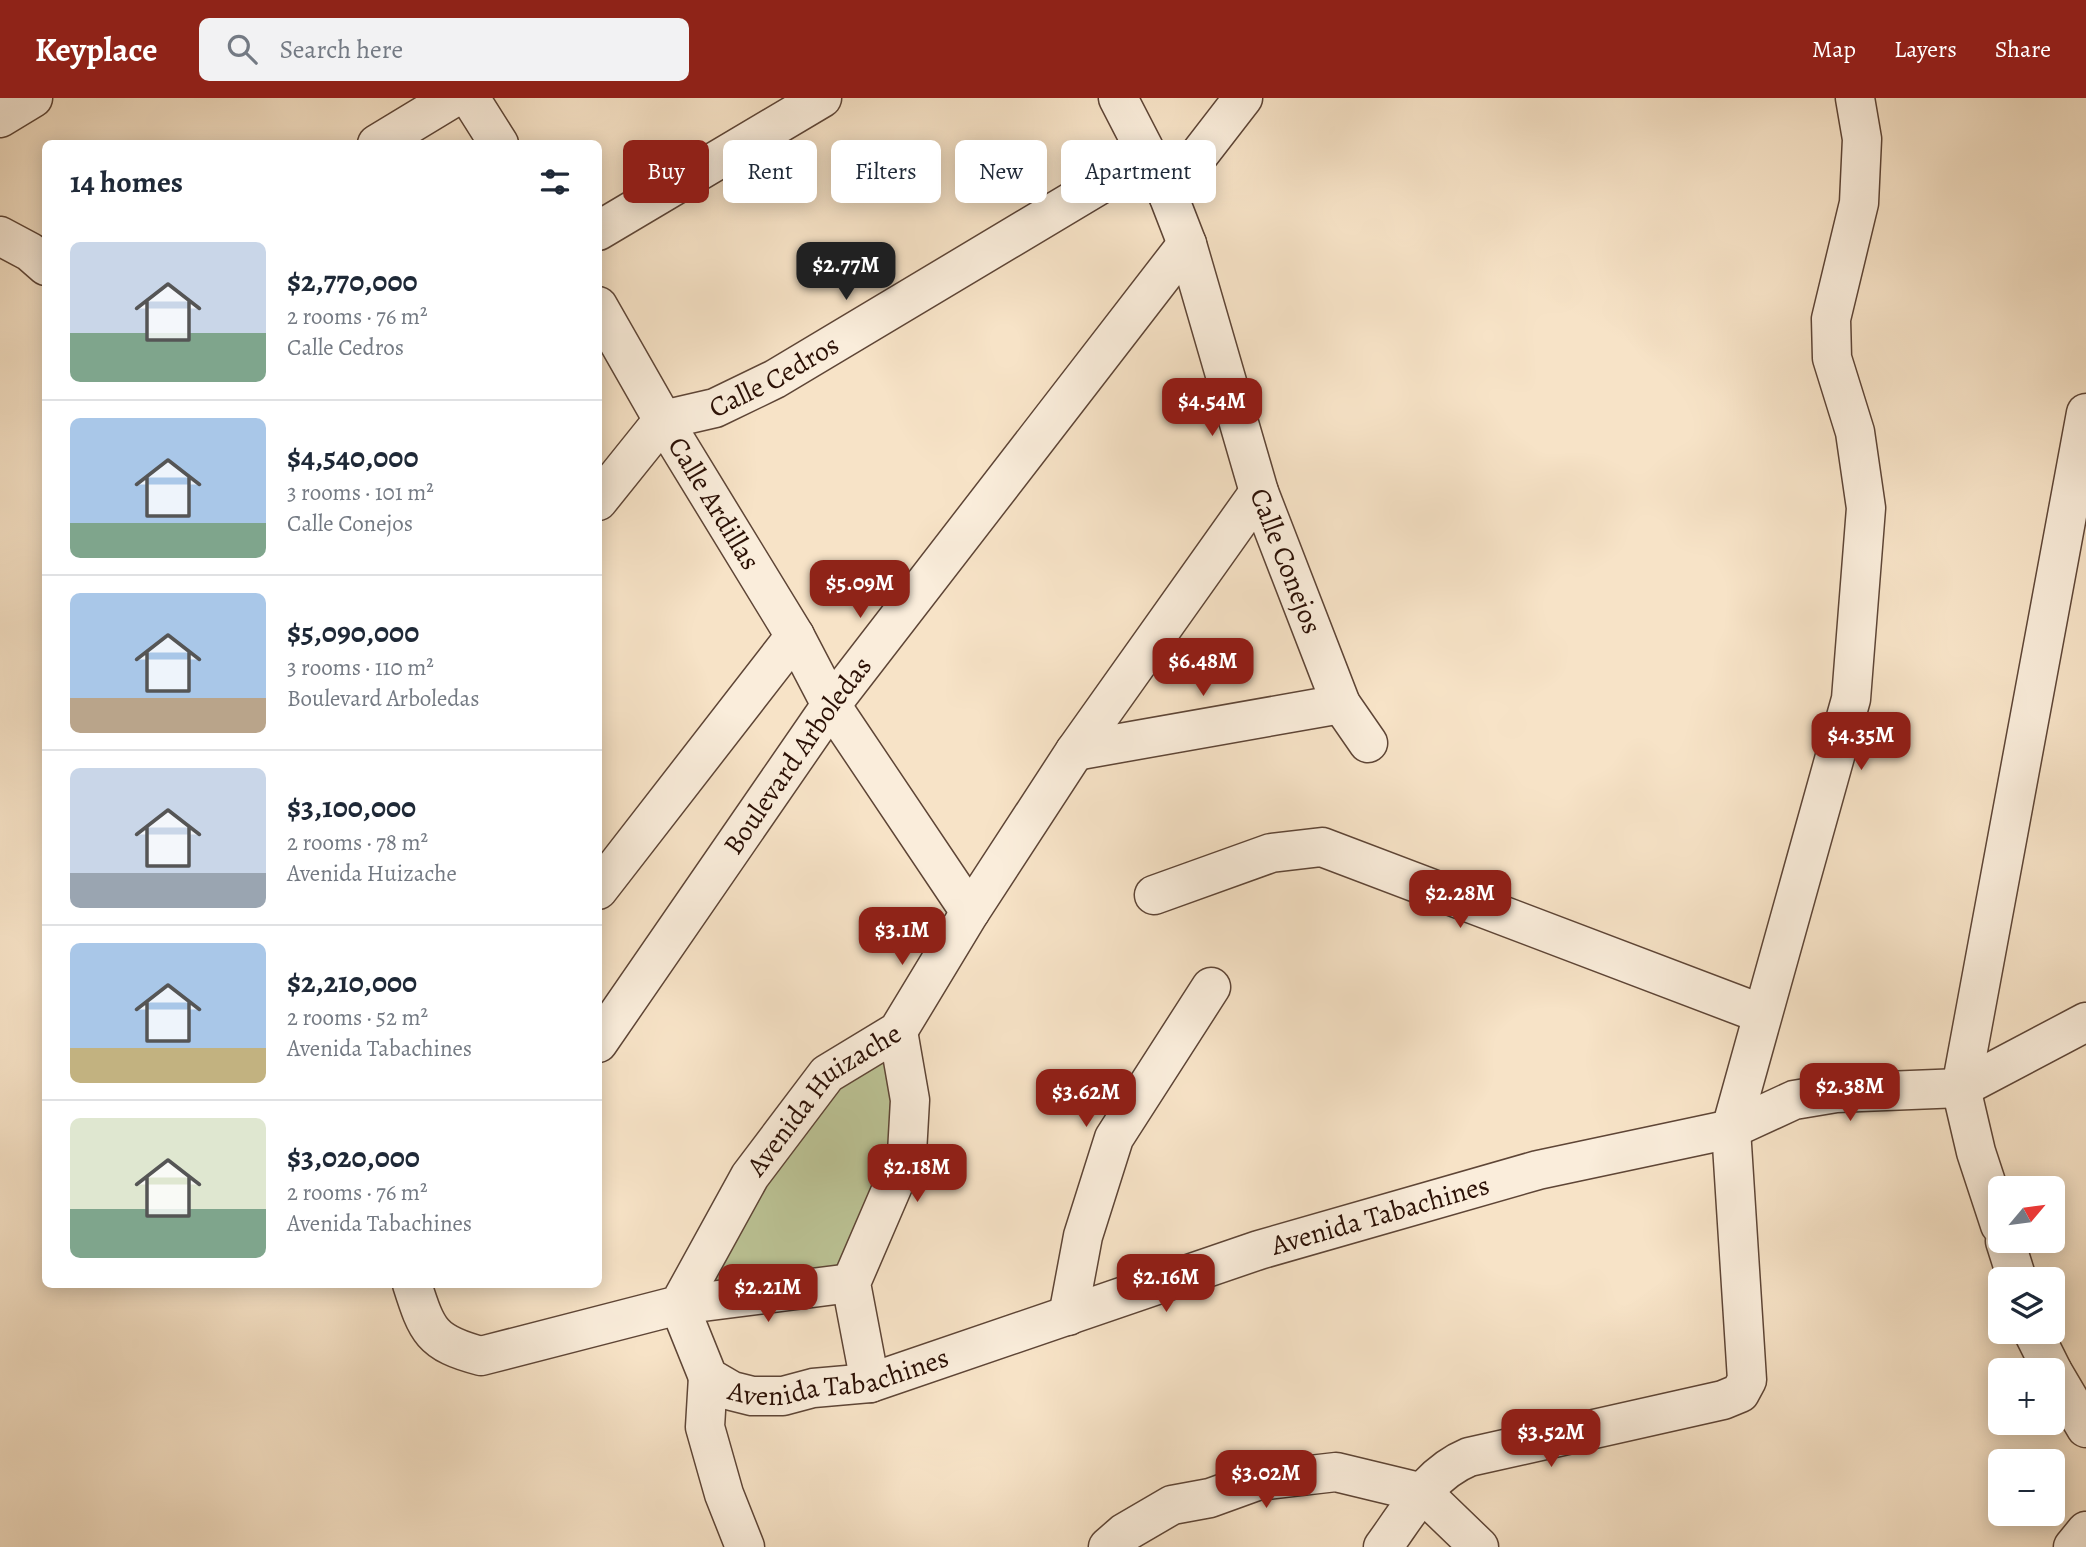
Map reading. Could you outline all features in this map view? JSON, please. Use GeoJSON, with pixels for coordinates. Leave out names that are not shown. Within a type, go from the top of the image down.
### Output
{"type":"FeatureCollection","features":[{"type":"Feature","properties":{"kind":"street"},"geometry":{"type":"LineString","coordinates":[[0,118],[33,98]]}},
{"type":"Feature","properties":{"kind":"street"},"geometry":{"type":"LineString","coordinates":[[384,140],[453,98]]}},
{"type":"Feature","properties":{"kind":"street"},"geometry":{"type":"LineString","coordinates":[[470,98],[496,140]]}},
{"type":"Feature","properties":{"kind":"street"},"geometry":{"type":"LineString","coordinates":[[602,229],[822,98]]}},
{"type":"Feature","properties":{"kind":"street","name":"Calle Conejos"},"geometry":{"type":"LineString","coordinates":[[1118,98],[1140,140]]}},
{"type":"Feature","properties":{"kind":"street"},"geometry":{"type":"LineString","coordinates":[[1211,140],[1243,98]]}},
{"type":"Feature","properties":{"kind":"street"},"geometry":{"type":"LineString","coordinates":[[1383,1547],[1423,1493],[1448,1465],[1469,1457],[1723,1400],[1740,1393],[1747,1380],[1731,1129],[1851,699],[1866,508],[1855,432],[1832,358],[1831,319],[1858,203],[1862,139],[1856,98]]}},
{"type":"Feature","properties":{"kind":"street","name":"Calle Cedros"},"geometry":{"type":"LineString","coordinates":[[663,419],[715,408],[775,379],[1069,203]]}},
{"type":"Feature","properties":{"kind":"street","name":"Calle Conejos"},"geometry":{"type":"LineString","coordinates":[[1171,203],[1186,244],[1259,492],[1341,704],[1368,743]]}},
{"type":"Feature","properties":{"kind":"street"},"geometry":{"type":"LineString","coordinates":[[0,236],[30,252],[42,262]]}},
{"type":"Feature","properties":{"kind":"street","name":"Boulevard Arboledas"},"geometry":{"type":"LineString","coordinates":[[602,1037],[831,705],[1186,244]]}},
{"type":"Feature","properties":{"kind":"street","name":"Calle Ardillas"},"geometry":{"type":"LineString","coordinates":[[602,313],[795,636],[831,705],[970,912]]}},
{"type":"Feature","properties":{"kind":"street"},"geometry":{"type":"LineString","coordinates":[[1988,1188],[1976,1152],[1961,1088],[2086,413]]}},
{"type":"Feature","properties":{"kind":"street"},"geometry":{"type":"LineString","coordinates":[[602,496],[663,419]]}},
{"type":"Feature","properties":{"kind":"street","name":"Avenida Huizache"},"geometry":{"type":"LineString","coordinates":[[678,1305],[750,1176],[827,1074],[898,1031],[970,912],[1074,751],[1259,492]]}},
{"type":"Feature","properties":{"kind":"street"},"geometry":{"type":"LineString","coordinates":[[602,885],[795,636]]}},
{"type":"Feature","properties":{"kind":"street"},"geometry":{"type":"LineString","coordinates":[[1074,751],[1341,704]]}},
{"type":"Feature","properties":{"kind":"street"},"geometry":{"type":"LineString","coordinates":[[1154,895],[1271,853],[1322,847],[1762,1014]]}},
{"type":"Feature","properties":{"kind":"street"},"geometry":{"type":"LineString","coordinates":[[1068,1316],[1083,1236],[1114,1138],[1211,987]]}},
{"type":"Feature","properties":{"kind":"street"},"geometry":{"type":"LineString","coordinates":[[1961,1088],[2086,1022]]}},
{"type":"Feature","properties":{"kind":"street"},"geometry":{"type":"LineString","coordinates":[[870,1383],[851,1283],[907,1153],[910,1100],[898,1031]]}},
{"type":"Feature","properties":{"kind":"street","name":"Avenida Tabachines"},"geometry":{"type":"LineString","coordinates":[[678,1305],[708,1377],[732,1391],[752,1396],[783,1396],[813,1388],[870,1383],[1259,1251],[1538,1170],[1731,1129],[1794,1100],[1836,1093],[1961,1088]]}},
{"type":"Feature","properties":{"kind":"street"},"geometry":{"type":"LineString","coordinates":[[413,1288],[425,1325],[450,1348],[481,1356],[678,1305],[851,1283]]}},
{"type":"Feature","properties":{"kind":"street"},"geometry":{"type":"LineString","coordinates":[[708,1377],[705,1427],[724,1494],[745,1547]]}},
{"type":"Feature","properties":{"kind":"street"},"geometry":{"type":"LineString","coordinates":[[2065,1393],[2086,1428]]}},
{"type":"Feature","properties":{"kind":"street"},"geometry":{"type":"LineString","coordinates":[[1108,1547],[1124,1533],[1172,1505],[1210,1498],[1258,1481],[1336,1472],[1423,1493],[1479,1547]]}},
{"type":"Feature","properties":{"kind":"street"},"geometry":{"type":"LineString","coordinates":[[2073,1547],[2086,1531]]}},
{"type":"Feature","properties":{"kind":"green space"},"geometry":{"type":"Polygon","coordinates":[[[898,1031],[910,1100],[851,1283],[679,1305],[765,1156],[898,1031]]]}}]}
